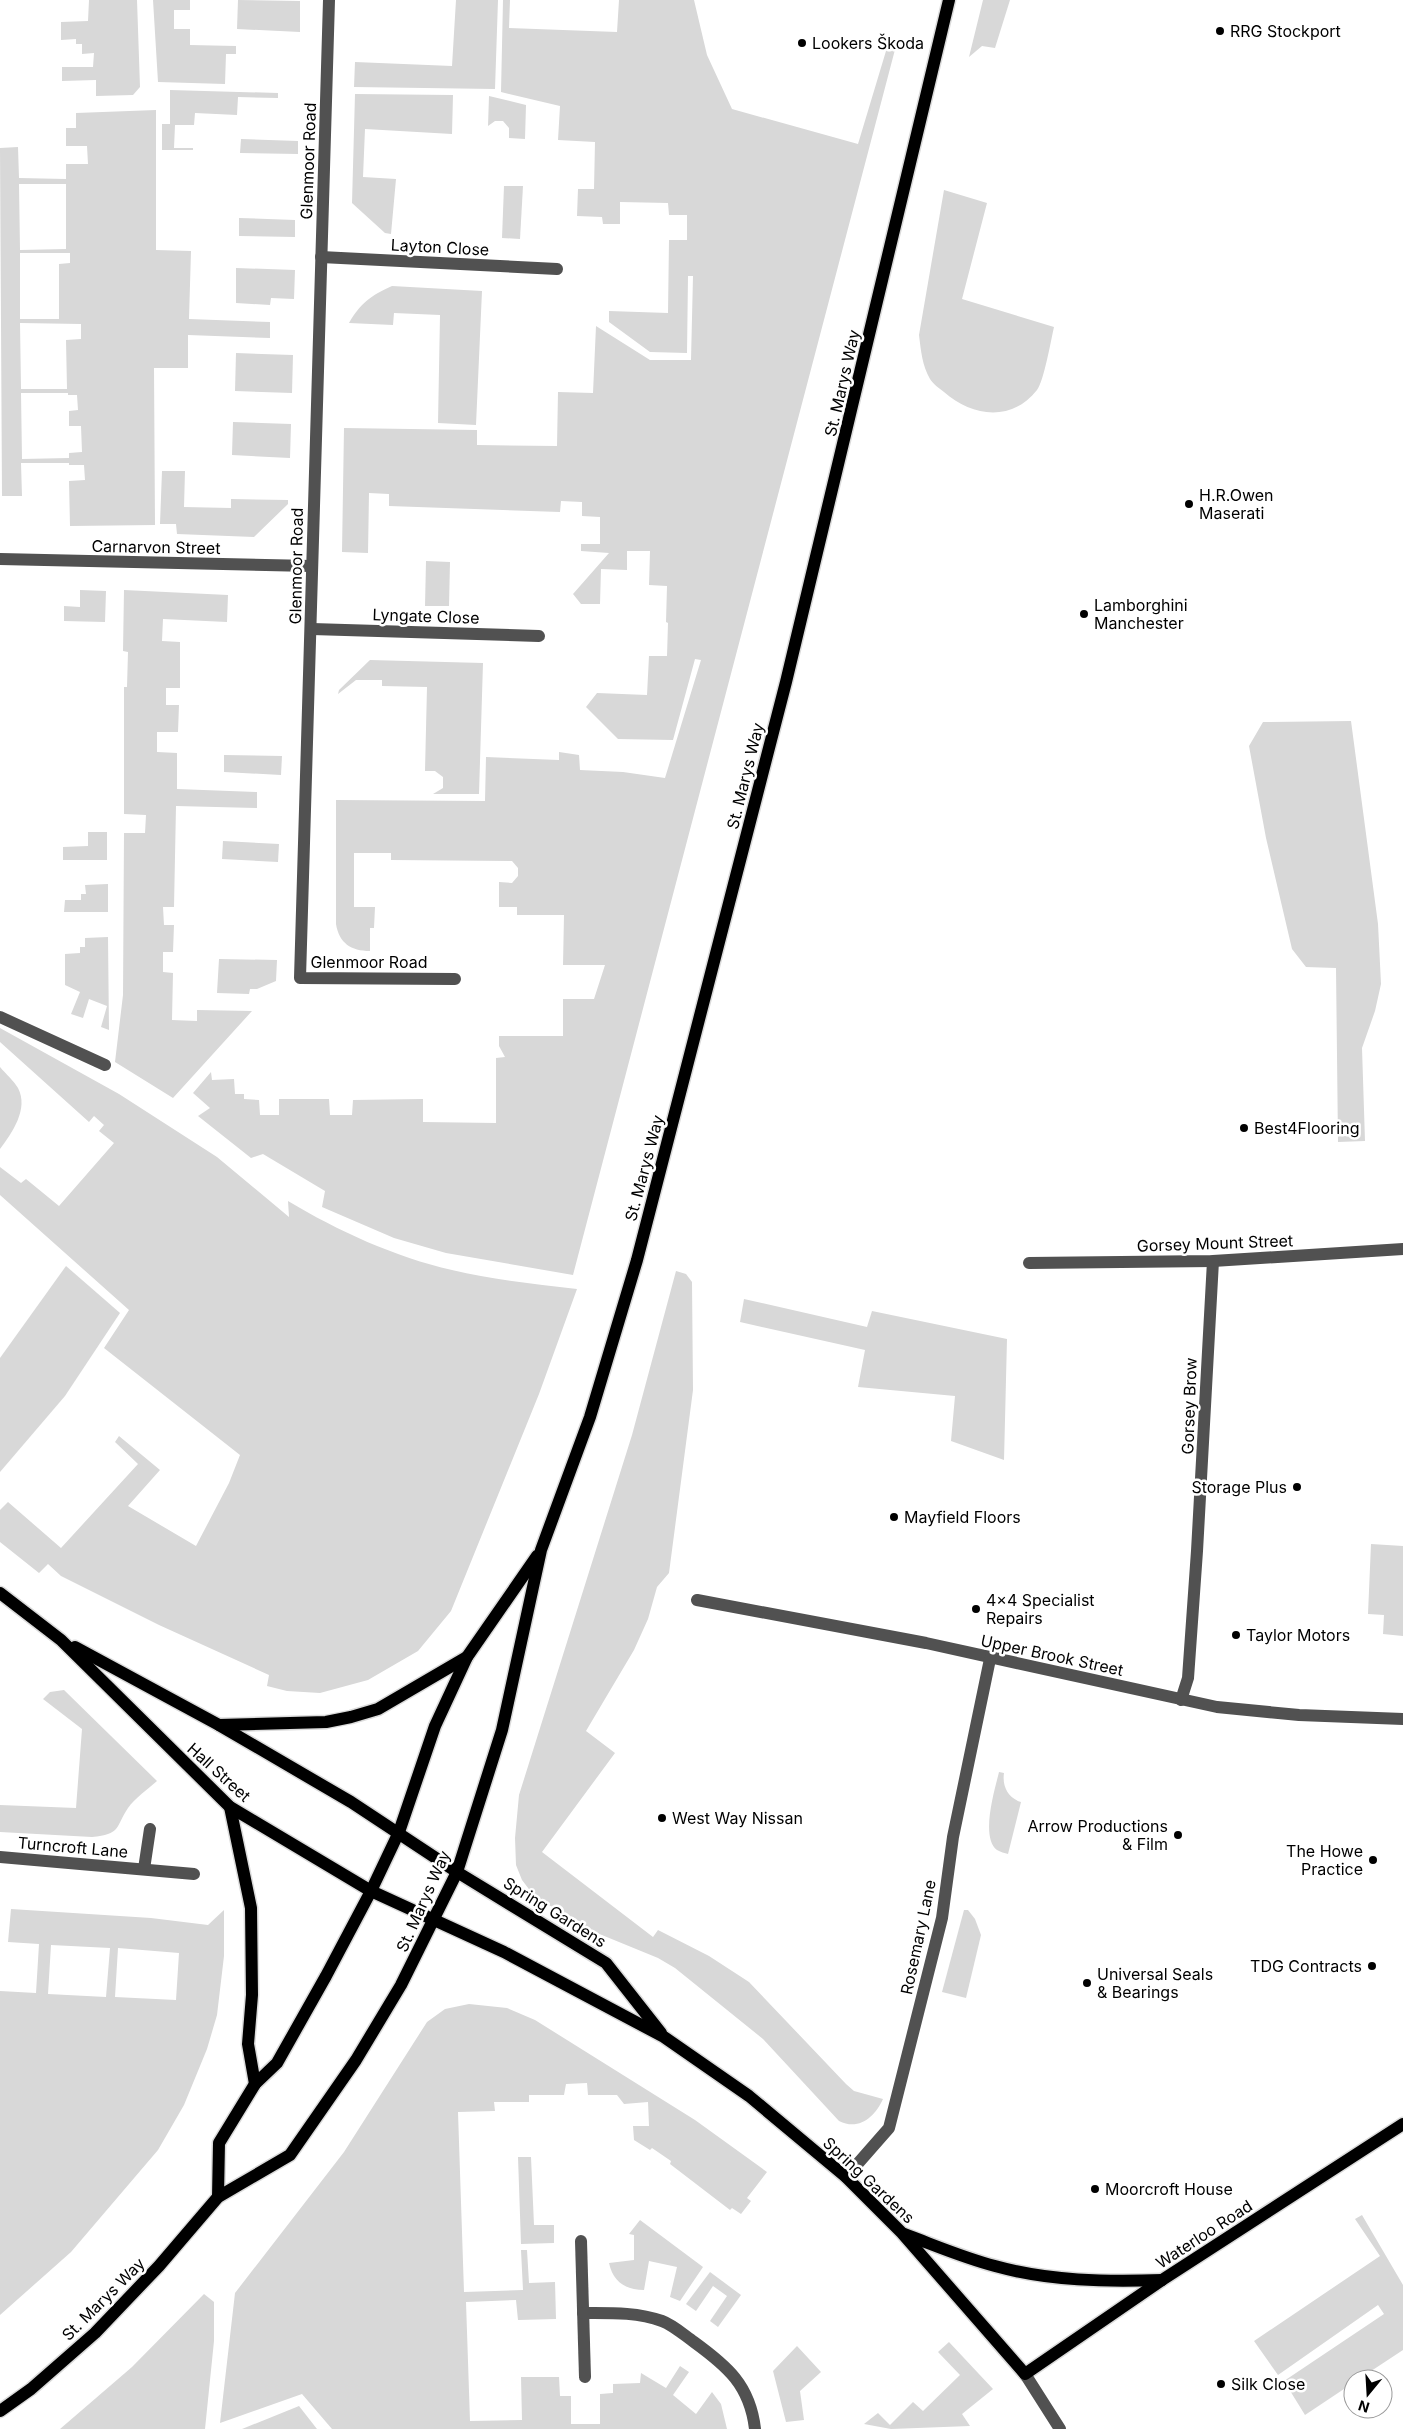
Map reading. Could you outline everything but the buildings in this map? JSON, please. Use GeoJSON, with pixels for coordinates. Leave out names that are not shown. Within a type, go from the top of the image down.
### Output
{"type":"FeatureCollection","features":[{"type":"Feature","properties":{"kind":"main road","name":"St. Marys Way"},"geometry":{"type":"LineString","coordinates":[[0,2411],[31,2389],[95,2333],[159,2266],[218,2197],[290,2156],[361,2052],[402,1985],[457,1872],[502,1730],[541,1550],[590,1417],[649,1212],[788,673],[949,0]]}},
{"type":"Feature","properties":{"kind":"main road","name":"St. Marys Way"},"geometry":{"type":"LineString","coordinates":[[218,2197],[219,2143],[255,2084],[277,2063],[371,1891],[399,1832],[435,1726],[467,1657],[541,1550]]}},
{"type":"Feature","properties":{"kind":"main road","name":"Hall Street"},"geometry":{"type":"LineString","coordinates":[[0,1593],[61,1640],[230,1807],[371,1891],[434,1921]]}},
{"type":"Feature","properties":{"kind":"main road","name":"Hall Street"},"geometry":{"type":"LineString","coordinates":[[61,1640],[219,1725],[399,1832],[457,1872]]}},
{"type":"Feature","properties":{"kind":"main road"},"geometry":{"type":"LineString","coordinates":[[219,1725],[326,1722],[351,1717],[378,1709],[467,1657]]}},
{"type":"Feature","properties":{"kind":"main road"},"geometry":{"type":"LineString","coordinates":[[230,1807],[251,1908],[252,1996],[248,2044],[255,2084]]}},
{"type":"Feature","properties":{"kind":"main road","name":"Spring Gardens"},"geometry":{"type":"LineString","coordinates":[[457,1872],[606,1963],[664,2037]]}},
{"type":"Feature","properties":{"kind":"main road","name":"Spring Gardens"},"geometry":{"type":"LineString","coordinates":[[434,1921],[504,1952],[664,2037],[749,2096],[846,2177],[902,2233],[1025,2374]]}},
{"type":"Feature","properties":{"kind":"main road","name":"Waterloo Road"},"geometry":{"type":"LineString","coordinates":[[1025,2374],[1162,2280],[1403,2124]]}},
{"type":"Feature","properties":{"kind":"main road"},"geometry":{"type":"LineString","coordinates":[[902,2233],[987,2264],[1051,2277],[1086,2280],[1162,2280]]}},
{"type":"Feature","properties":{"kind":"street","name":"Glenmoor Road"},"geometry":{"type":"LineString","coordinates":[[329,0],[311,566],[312,629],[300,978],[455,979]]}},
{"type":"Feature","properties":{"kind":"street","name":"Layton Close"},"geometry":{"type":"LineString","coordinates":[[321,257],[557,269]]}},
{"type":"Feature","properties":{"kind":"street","name":"Carnarvon Street"},"geometry":{"type":"LineString","coordinates":[[0,559],[311,566]]}},
{"type":"Feature","properties":{"kind":"street","name":"Lyngate Close"},"geometry":{"type":"LineString","coordinates":[[312,629],[539,636]]}},
{"type":"Feature","properties":{"kind":"street"},"geometry":{"type":"LineString","coordinates":[[0,1017],[105,1065]]}},
{"type":"Feature","properties":{"kind":"street","name":"Gorsey Mount Street"},"geometry":{"type":"LineString","coordinates":[[1029,1263],[1213,1261],[1403,1249]]}},
{"type":"Feature","properties":{"kind":"street","name":"Gorsey Brow"},"geometry":{"type":"LineString","coordinates":[[1181,1700],[1188,1678],[1199,1531],[1213,1261]]}},
{"type":"Feature","properties":{"kind":"street","name":"Upper Brook Street"},"geometry":{"type":"LineString","coordinates":[[697,1600],[926,1644],[1216,1707],[1299,1715],[1403,1719]]}},
{"type":"Feature","properties":{"kind":"street","name":"Rosemary Lane"},"geometry":{"type":"LineString","coordinates":[[846,2177],[889,2128],[942,1918],[953,1837],[990,1659]]}},
{"type":"Feature","properties":{"kind":"street","name":"Turncroft Lane"},"geometry":{"type":"LineString","coordinates":[[144,1869],[150,1828]]}},
{"type":"Feature","properties":{"kind":"street","name":"Turncroft Lane"},"geometry":{"type":"LineString","coordinates":[[0,1857],[194,1874]]}},
{"type":"Feature","properties":{"kind":"street"},"geometry":{"type":"LineString","coordinates":[[581,2241],[585,2377]]}},
{"type":"Feature","properties":{"kind":"street"},"geometry":{"type":"LineString","coordinates":[[583,2313],[620,2313],[664,2321],[730,2370],[744,2394],[755,2429]]}},
{"type":"Feature","properties":{"kind":"street"},"geometry":{"type":"LineString","coordinates":[[1025,2374],[1060,2429]]}},
{"type":"Feature","properties":{"kind":"shaded area"},"geometry":{"type":"Polygon","coordinates":[[[89,0],[137,0],[140,87],[133,95],[96,96],[96,80],[62,81],[62,67],[93,67],[94,53],[82,54],[82,44],[76,44],[76,39],[61,40],[61,22],[88,21],[89,0]]]}},
{"type":"Feature","properties":{"kind":"shaded area"},"geometry":{"type":"Polygon","coordinates":[[[153,0],[190,0],[190,10],[174,10],[174,29],[190,29],[190,45],[236,46],[236,54],[226,54],[225,84],[158,82],[153,0]]]}},
{"type":"Feature","properties":{"kind":"shaded area"},"geometry":{"type":"Polygon","coordinates":[[[238,0],[300,1],[300,32],[237,29],[238,0]]]}},
{"type":"Feature","properties":{"kind":"shaded area"},"geometry":{"type":"Polygon","coordinates":[[[456,0],[498,0],[495,89],[354,87],[355,62],[452,66],[456,0]]]}},
{"type":"Feature","properties":{"kind":"shaded area"},"geometry":{"type":"Polygon","coordinates":[[[503,0],[510,0],[509,28],[617,32],[619,0],[694,0],[707,55],[732,109],[858,144],[889,41],[897,42],[573,1275],[446,1253],[394,1238],[322,1207],[325,1191],[263,1154],[251,1158],[198,1116],[210,1108],[193,1093],[211,1072],[212,1080],[234,1079],[235,1094],[244,1094],[244,1099],[259,1100],[260,1115],[279,1115],[279,1099],[329,1099],[330,1115],[352,1115],[353,1100],[423,1099],[423,1122],[496,1123],[496,1058],[505,1057],[499,1046],[499,1036],[563,1036],[563,999],[594,999],[605,965],[563,965],[564,915],[517,915],[517,907],[499,907],[499,882],[512,883],[518,876],[518,868],[512,861],[391,860],[391,853],[354,853],[354,907],[375,907],[374,928],[370,928],[370,951],[363,951],[347,945],[340,936],[336,924],[336,800],[485,801],[486,757],[559,760],[559,752],[579,755],[580,770],[623,772],[665,778],[701,660],[695,659],[673,740],[618,739],[586,707],[597,693],[647,695],[649,656],[667,656],[668,623],[666,622],[667,586],[649,585],[650,551],[627,551],[627,570],[601,569],[600,604],[581,604],[573,594],[609,553],[581,551],[581,544],[600,544],[600,517],[582,516],[582,502],[561,501],[560,512],[389,506],[389,494],[369,493],[368,553],[342,552],[344,428],[477,430],[477,445],[557,446],[558,392],[593,393],[596,326],[650,360],[691,360],[693,276],[688,276],[687,353],[650,352],[609,322],[609,311],[668,313],[669,240],[687,240],[687,215],[669,215],[668,203],[620,202],[620,224],[603,224],[602,217],[577,216],[578,189],[594,189],[595,142],[558,140],[560,106],[501,92],[503,0]]]}},
{"type":"Feature","properties":{"kind":"shaded area"},"geometry":{"type":"Polygon","coordinates":[[[983,0],[1010,0],[995,48],[982,46],[969,57],[983,0]]]}},
{"type":"Feature","properties":{"kind":"shaded area"},"geometry":{"type":"Polygon","coordinates":[[[170,90],[278,93],[278,98],[238,97],[237,115],[195,113],[194,125],[175,125],[174,148],[193,148],[193,150],[162,150],[162,124],[170,124],[170,90]]]}},
{"type":"Feature","properties":{"kind":"shaded area"},"geometry":{"type":"Polygon","coordinates":[[[355,94],[453,95],[452,134],[365,129],[363,177],[396,179],[391,234],[385,233],[352,203],[355,94]]]}},
{"type":"Feature","properties":{"kind":"shaded area"},"geometry":{"type":"Polygon","coordinates":[[[489,96],[526,105],[525,139],[509,138],[509,128],[503,121],[495,121],[488,126],[489,96]]]}},
{"type":"Feature","properties":{"kind":"shaded area"},"geometry":{"type":"Polygon","coordinates":[[[156,110],[156,250],[191,251],[189,319],[270,322],[270,338],[188,335],[188,368],[154,368],[155,525],[70,526],[69,481],[85,480],[84,465],[69,465],[69,463],[21,463],[22,496],[2,496],[0,148],[18,147],[19,178],[66,179],[66,164],[88,164],[87,146],[66,146],[66,128],[76,128],[76,113],[156,110]],[[19,184],[20,250],[66,249],[66,184],[19,184]],[[20,253],[20,319],[59,319],[59,264],[70,263],[70,253],[20,253]],[[20,323],[21,389],[67,389],[66,340],[81,339],[81,324],[20,323]],[[21,393],[22,459],[69,458],[69,453],[82,452],[81,426],[69,426],[69,411],[78,410],[77,395],[68,395],[68,393],[21,393]]]}},
{"type":"Feature","properties":{"kind":"shaded area"},"geometry":{"type":"Polygon","coordinates":[[[241,139],[298,141],[298,154],[240,153],[241,139]]]}},
{"type":"Feature","properties":{"kind":"shaded area"},"geometry":{"type":"Polygon","coordinates":[[[504,186],[523,186],[520,239],[502,238],[504,186]]]}},
{"type":"Feature","properties":{"kind":"shaded area"},"geometry":{"type":"Polygon","coordinates":[[[944,190],[987,203],[962,299],[1054,327],[1040,385],[1027,400],[1016,407],[1004,411],[979,411],[955,400],[931,381],[921,352],[919,335],[944,190]]]}},
{"type":"Feature","properties":{"kind":"shaded area"},"geometry":{"type":"Polygon","coordinates":[[[239,218],[295,220],[295,237],[239,236],[239,218]]]}},
{"type":"Feature","properties":{"kind":"shaded area"},"geometry":{"type":"Polygon","coordinates":[[[236,268],[295,270],[294,299],[271,298],[270,305],[236,303],[236,268]]]}},
{"type":"Feature","properties":{"kind":"shaded area"},"geometry":{"type":"Polygon","coordinates":[[[392,286],[482,291],[476,425],[438,423],[440,315],[394,313],[393,325],[349,323],[357,310],[367,301],[392,286]]]}},
{"type":"Feature","properties":{"kind":"shaded area"},"geometry":{"type":"Polygon","coordinates":[[[236,353],[293,355],[292,393],[235,391],[236,353]]]}},
{"type":"Feature","properties":{"kind":"shaded area"},"geometry":{"type":"Polygon","coordinates":[[[233,422],[291,424],[290,458],[232,455],[233,422]]]}},
{"type":"Feature","properties":{"kind":"shaded area"},"geometry":{"type":"Polygon","coordinates":[[[162,471],[185,471],[184,507],[231,508],[231,499],[288,500],[288,504],[254,537],[177,534],[176,524],[160,524],[162,471]]]}},
{"type":"Feature","properties":{"kind":"shaded area"},"geometry":{"type":"Polygon","coordinates":[[[426,561],[450,562],[449,606],[425,606],[426,561]]]}},
{"type":"Feature","properties":{"kind":"shaded area"},"geometry":{"type":"Polygon","coordinates":[[[80,590],[106,591],[105,622],[64,621],[64,606],[80,607],[80,590]]]}},
{"type":"Feature","properties":{"kind":"shaded area"},"geometry":{"type":"Polygon","coordinates":[[[124,590],[228,595],[227,622],[163,619],[162,641],[180,642],[180,688],[166,688],[166,705],[179,705],[178,732],[157,732],[157,752],[177,753],[177,789],[257,792],[257,808],[176,806],[174,907],[163,907],[164,925],[174,925],[173,952],[163,952],[163,972],[173,973],[172,1020],[197,1021],[197,1010],[252,1011],[173,1098],[115,1062],[123,995],[124,833],[145,833],[146,815],[124,814],[124,687],[127,687],[128,652],[123,651],[124,590]]]}},
{"type":"Feature","properties":{"kind":"shaded area"},"geometry":{"type":"Polygon","coordinates":[[[370,660],[483,663],[479,794],[433,794],[443,788],[443,777],[435,771],[425,771],[427,687],[382,686],[382,680],[356,680],[338,694],[339,690],[370,660]]]}},
{"type":"Feature","properties":{"kind":"shaded area"},"geometry":{"type":"Polygon","coordinates":[[[1351,721],[1378,924],[1381,984],[1375,1011],[1362,1048],[1365,1141],[1338,1142],[1336,968],[1306,967],[1292,949],[1266,838],[1249,746],[1263,722],[1351,721]]]}},
{"type":"Feature","properties":{"kind":"shaded area"},"geometry":{"type":"Polygon","coordinates":[[[224,755],[282,756],[281,775],[224,772],[224,755]]]}},
{"type":"Feature","properties":{"kind":"shaded area"},"geometry":{"type":"Polygon","coordinates":[[[88,832],[107,832],[107,860],[63,860],[63,847],[88,846],[88,832]]]}},
{"type":"Feature","properties":{"kind":"shaded area"},"geometry":{"type":"Polygon","coordinates":[[[223,841],[279,844],[278,862],[222,859],[223,841]]]}},
{"type":"Feature","properties":{"kind":"shaded area"},"geometry":{"type":"Polygon","coordinates":[[[108,884],[108,912],[64,912],[65,900],[81,900],[81,894],[86,894],[85,885],[108,884]]]}},
{"type":"Feature","properties":{"kind":"shaded area"},"geometry":{"type":"Polygon","coordinates":[[[108,937],[109,1030],[101,1027],[107,1006],[89,999],[83,1018],[71,1014],[80,992],[65,985],[65,954],[80,953],[80,947],[85,947],[85,938],[108,937]]]}},
{"type":"Feature","properties":{"kind":"shaded area"},"geometry":{"type":"Polygon","coordinates":[[[219,959],[277,960],[276,981],[257,989],[250,989],[249,994],[217,993],[219,959]]]}},
{"type":"Feature","properties":{"kind":"shaded area"},"geometry":{"type":"Polygon","coordinates":[[[0,1028],[119,1094],[217,1157],[289,1217],[288,1201],[327,1223],[367,1242],[431,1265],[498,1279],[577,1289],[539,1394],[451,1611],[418,1651],[368,1680],[320,1693],[287,1691],[267,1686],[269,1675],[159,1625],[61,1576],[48,1564],[39,1573],[0,1542],[0,1510],[8,1502],[61,1548],[138,1464],[115,1442],[119,1436],[160,1470],[128,1506],[196,1546],[229,1483],[240,1455],[104,1348],[129,1310],[0,1195],[0,1167],[21,1183],[26,1179],[59,1206],[114,1143],[99,1131],[104,1125],[94,1116],[89,1122],[0,1042],[0,1028]]]}},
{"type":"Feature","properties":{"kind":"shaded area"},"geometry":{"type":"Polygon","coordinates":[[[0,1067],[18,1088],[22,1104],[18,1120],[0,1149],[0,1067]]]}},
{"type":"Feature","properties":{"kind":"shaded area"},"geometry":{"type":"Polygon","coordinates":[[[66,1266],[120,1313],[65,1396],[0,1472],[0,1358],[66,1266]]]}},
{"type":"Feature","properties":{"kind":"shaded area"},"geometry":{"type":"Polygon","coordinates":[[[676,1271],[686,1274],[692,1282],[693,1390],[669,1573],[657,1587],[648,1619],[634,1650],[586,1731],[615,1753],[542,1852],[653,1937],[658,1930],[709,1956],[749,1982],[854,2091],[883,2099],[871,2117],[860,2123],[846,2124],[839,2121],[763,2039],[675,1968],[658,1958],[597,1933],[535,1897],[522,1880],[516,1865],[515,1838],[519,1795],[632,1435],[676,1271]]]}},
{"type":"Feature","properties":{"kind":"shaded area"},"geometry":{"type":"Polygon","coordinates":[[[744,1299],[867,1327],[872,1311],[1007,1339],[1004,1460],[951,1441],[955,1396],[858,1387],[865,1350],[740,1322],[744,1299]]]}},
{"type":"Feature","properties":{"kind":"shaded area"},"geometry":{"type":"Polygon","coordinates":[[[1371,1544],[1403,1546],[1403,1636],[1383,1634],[1384,1615],[1368,1614],[1371,1544]]]}},
{"type":"Feature","properties":{"kind":"shaded area"},"geometry":{"type":"Polygon","coordinates":[[[64,1690],[157,1781],[134,1801],[116,1829],[108,1834],[92,1837],[0,1832],[0,1805],[76,1808],[82,1729],[43,1699],[50,1692],[64,1690]]]}},
{"type":"Feature","properties":{"kind":"shaded area"},"geometry":{"type":"Polygon","coordinates":[[[999,1772],[1004,1773],[1005,1787],[1009,1794],[1021,1802],[1008,1854],[997,1850],[992,1844],[990,1835],[990,1812],[999,1772]]]}},
{"type":"Feature","properties":{"kind":"shaded area"},"geometry":{"type":"Polygon","coordinates":[[[11,1909],[151,1918],[208,1925],[224,1910],[224,1956],[217,2015],[207,2049],[184,2105],[158,2150],[71,2252],[0,2315],[0,1991],[36,1993],[39,1944],[8,1942],[11,1909]],[[51,1945],[48,1994],[106,1997],[110,1948],[51,1945]],[[118,1948],[115,1997],[176,2000],[179,1953],[118,1948]]]}},
{"type":"Feature","properties":{"kind":"shaded area"},"geometry":{"type":"Polygon","coordinates":[[[964,1910],[968,1910],[975,1919],[981,1935],[966,1998],[942,1992],[964,1910]]]}},
{"type":"Feature","properties":{"kind":"shaded area"},"geometry":{"type":"Polygon","coordinates":[[[469,2004],[507,2008],[535,2020],[695,2120],[767,2172],[747,2198],[751,2201],[741,2214],[732,2208],[730,2210],[670,2164],[671,2161],[652,2148],[650,2150],[634,2140],[633,2126],[649,2126],[648,2102],[624,2104],[617,2095],[588,2095],[587,2083],[566,2084],[564,2095],[529,2095],[529,2102],[494,2102],[495,2111],[458,2112],[464,2292],[523,2290],[521,2250],[527,2250],[529,2283],[555,2282],[556,2319],[518,2320],[516,2300],[466,2302],[470,2421],[522,2420],[521,2377],[559,2377],[560,2396],[571,2396],[571,2424],[600,2424],[600,2394],[613,2393],[613,2384],[640,2383],[641,2373],[666,2388],[680,2366],[689,2372],[673,2395],[696,2414],[712,2392],[721,2404],[727,2429],[332,2429],[302,2394],[220,2423],[235,2293],[344,2152],[427,2022],[445,2009],[469,2004]]]}},
{"type":"Feature","properties":{"kind":"shaded area"},"geometry":{"type":"Polygon","coordinates":[[[518,2157],[531,2157],[534,2225],[554,2225],[554,2243],[521,2244],[518,2157]]]}},
{"type":"Feature","properties":{"kind":"shaded area"},"geometry":{"type":"Polygon","coordinates":[[[1362,2215],[1403,2285],[1403,2350],[1374,2369],[1343,2369],[1343,2390],[1305,2415],[1284,2381],[1384,2314],[1378,2305],[1278,2375],[1254,2341],[1380,2256],[1355,2219],[1362,2215]]]}},
{"type":"Feature","properties":{"kind":"shaded area"},"geometry":{"type":"Polygon","coordinates":[[[640,2220],[703,2267],[680,2301],[670,2297],[677,2267],[649,2261],[644,2290],[637,2290],[621,2284],[611,2270],[609,2263],[634,2260],[634,2235],[629,2234],[640,2220]]]}},
{"type":"Feature","properties":{"kind":"shaded area"},"geometry":{"type":"Polygon","coordinates":[[[710,2272],[741,2295],[718,2327],[710,2321],[727,2296],[713,2286],[696,2311],[686,2304],[710,2272]]]}},
{"type":"Feature","properties":{"kind":"shaded area"},"geometry":{"type":"Polygon","coordinates":[[[204,2294],[214,2302],[214,2341],[205,2429],[60,2429],[132,2367],[204,2294]]]}},
{"type":"Feature","properties":{"kind":"shaded area"},"geometry":{"type":"Polygon","coordinates":[[[949,2342],[993,2389],[962,2414],[970,2426],[891,2429],[864,2424],[878,2413],[890,2425],[913,2402],[923,2411],[960,2375],[938,2352],[949,2342]]]}},
{"type":"Feature","properties":{"kind":"shaded area"},"geometry":{"type":"Polygon","coordinates":[[[797,2346],[821,2372],[800,2391],[804,2420],[786,2422],[773,2371],[797,2346]]]}},
{"type":"Feature","properties":{"kind":"shaded area"},"geometry":{"type":"Polygon","coordinates":[[[299,2406],[317,2429],[242,2429],[299,2406]]]}},
{"type":"Feature","properties":{"kind":"place","name":"RRG Stockport"},"geometry":{"type":"Point","coordinates":[1220,31]}},
{"type":"Feature","properties":{"kind":"place","name":"Lookers Škoda"},"geometry":{"type":"Point","coordinates":[802,43]}},
{"type":"Feature","properties":{"kind":"place","name":"H.R.Owen Maserati"},"geometry":{"type":"Point","coordinates":[1189,504]}},
{"type":"Feature","properties":{"kind":"place","name":"Lamborghini Manchester"},"geometry":{"type":"Point","coordinates":[1084,614]}},
{"type":"Feature","properties":{"kind":"place","name":"Best4Flooring"},"geometry":{"type":"Point","coordinates":[1244,1128]}},
{"type":"Feature","properties":{"kind":"place","name":"Storage Plus"},"geometry":{"type":"Point","coordinates":[1297,1487]}},
{"type":"Feature","properties":{"kind":"place","name":"Mayfield Floors"},"geometry":{"type":"Point","coordinates":[894,1517]}},
{"type":"Feature","properties":{"kind":"place","name":"4x4 Specialist Repairs"},"geometry":{"type":"Point","coordinates":[976,1609]}},
{"type":"Feature","properties":{"kind":"place","name":"Taylor Motors"},"geometry":{"type":"Point","coordinates":[1236,1635]}},
{"type":"Feature","properties":{"kind":"place","name":"West Way Nissan"},"geometry":{"type":"Point","coordinates":[662,1818]}},
{"type":"Feature","properties":{"kind":"place","name":"Arrow Productions & Film"},"geometry":{"type":"Point","coordinates":[1178,1835]}},
{"type":"Feature","properties":{"kind":"place","name":"The Howe Practice"},"geometry":{"type":"Point","coordinates":[1373,1860]}},
{"type":"Feature","properties":{"kind":"place","name":"TDG Contracts"},"geometry":{"type":"Point","coordinates":[1372,1966]}},
{"type":"Feature","properties":{"kind":"place","name":"Universal Seals & Bearings"},"geometry":{"type":"Point","coordinates":[1087,1983]}},
{"type":"Feature","properties":{"kind":"place","name":"Moorcroft House"},"geometry":{"type":"Point","coordinates":[1095,2189]}},
{"type":"Feature","properties":{"kind":"place","name":"Silk Close"},"geometry":{"type":"Point","coordinates":[1221,2384]}}]}
